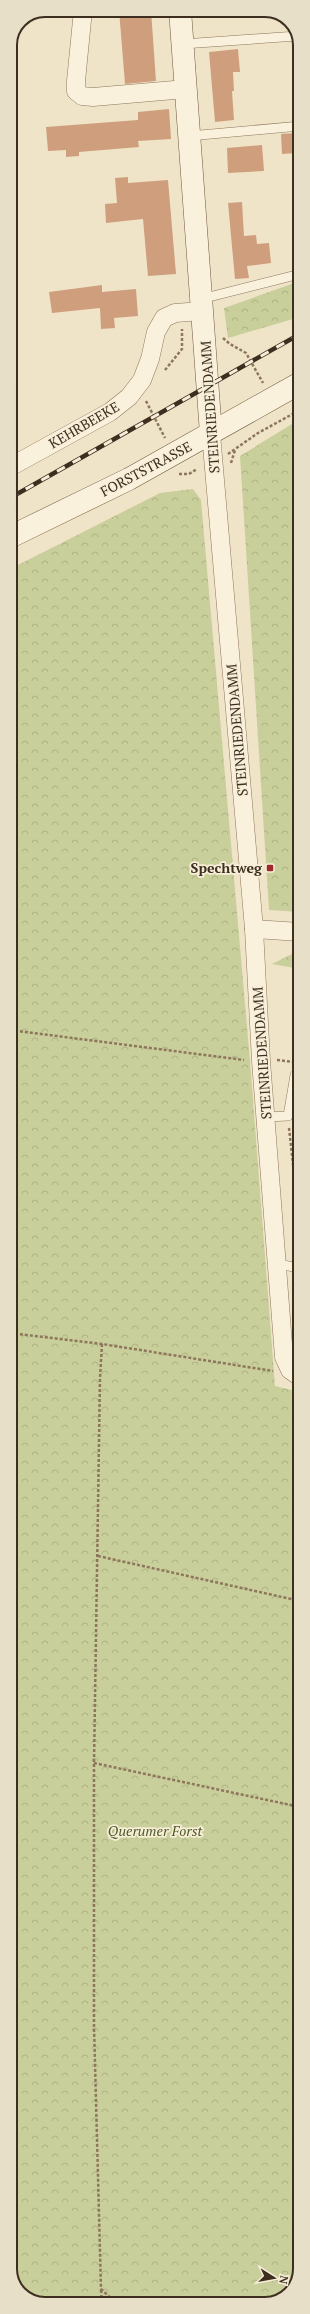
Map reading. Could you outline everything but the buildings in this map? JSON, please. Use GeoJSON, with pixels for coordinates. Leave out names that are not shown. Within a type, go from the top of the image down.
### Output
{"type":"FeatureCollection","features":[{"type":"Feature","properties":{"kind":"main road","name":"STEINRIEDENDAMM"},"geometry":{"type":"LineString","coordinates":[[181,17],[189,136],[195,307],[211,434]]}},
{"type":"Feature","properties":{"kind":"main road","name":"FORSTSTRASSE"},"geometry":{"type":"LineString","coordinates":[[17,534],[129,479],[176,464],[211,434],[293,387]]}},
{"type":"Feature","properties":{"kind":"street"},"geometry":{"type":"LineString","coordinates":[[82,17],[76,81],[76,91],[82,96],[93,97],[186,89]]}},
{"type":"Feature","properties":{"kind":"street","name":"KEHRBEEKE"},"geometry":{"type":"LineString","coordinates":[[17,464],[110,412],[130,398],[137,389],[147,369],[156,332],[160,324],[169,314],[195,307]]}},
{"type":"Feature","properties":{"kind":"street","name":"STEINRIEDENDAMM"},"geometry":{"type":"LineString","coordinates":[[211,434],[254,929],[262,1061],[284,1357],[293,1370]]}},
{"type":"Feature","properties":{"kind":"street"},"geometry":{"type":"LineString","coordinates":[[254,929],[293,932]]}},
{"type":"Feature","properties":{"kind":"lane"},"geometry":{"type":"LineString","coordinates":[[183,44],[292,36]]}},
{"type":"Feature","properties":{"kind":"lane"},"geometry":{"type":"LineString","coordinates":[[189,136],[293,127]]}},
{"type":"Feature","properties":{"kind":"lane"},"geometry":{"type":"LineString","coordinates":[[195,307],[293,276]]}},
{"type":"Feature","properties":{"kind":"lane"},"geometry":{"type":"LineString","coordinates":[[266,1117],[288,1116],[293,1087]]}},
{"type":"Feature","properties":{"kind":"lane"},"geometry":{"type":"LineString","coordinates":[[277,1264],[293,1267]]}},
{"type":"Feature","properties":{"kind":"path"},"geometry":{"type":"LineString","coordinates":[[162,373],[182,349],[195,307]]}},
{"type":"Feature","properties":{"kind":"path"},"geometry":{"type":"LineString","coordinates":[[222,337],[230,344],[246,353],[281,420]]}},
{"type":"Feature","properties":{"kind":"path"},"geometry":{"type":"LineString","coordinates":[[144,397],[176,464],[189,474]]}},
{"type":"Feature","properties":{"kind":"path"},"geometry":{"type":"LineString","coordinates":[[235,450],[258,433],[293,414]]}},
{"type":"Feature","properties":{"kind":"path"},"geometry":{"type":"LineString","coordinates":[[17,1031],[250,1061],[277,1060],[293,1063]]}},
{"type":"Feature","properties":{"kind":"path"},"geometry":{"type":"LineString","coordinates":[[288,1116],[293,1162]]}},
{"type":"Feature","properties":{"kind":"path"},"geometry":{"type":"LineString","coordinates":[[17,1334],[102,1344],[270,1371],[293,1373]]}},
{"type":"Feature","properties":{"kind":"path"},"geometry":{"type":"LineString","coordinates":[[102,1344],[100,1378],[94,1763],[94,2026],[102,2297]]}},
{"type":"Feature","properties":{"kind":"path"},"geometry":{"type":"LineString","coordinates":[[98,1556],[293,1599]]}},
{"type":"Feature","properties":{"kind":"path"},"geometry":{"type":"LineString","coordinates":[[94,1763],[293,1806]]}},
{"type":"Feature","properties":{"kind":"path"},"geometry":{"type":"LineString","coordinates":[[101,2289],[110,2297]]}},
{"type":"Feature","properties":{"kind":"green space"},"geometry":{"type":"Polygon","coordinates":[[[293,283],[293,319],[228,338],[224,308],[293,283]]]}},
{"type":"Feature","properties":{"kind":"green space"},"geometry":{"type":"Polygon","coordinates":[[[293,423],[293,912],[269,910],[240,456],[293,423]]]}},
{"type":"Feature","properties":{"kind":"green space","name":"Querumer Forst"},"geometry":{"type":"Polygon","coordinates":[[[193,489],[201,500],[250,1061],[275,1386],[293,1390],[293,2269],[291,2280],[285,2289],[276,2295],[267,2297],[41,2297],[32,2294],[25,2289],[19,2280],[17,2271],[17,565],[160,493],[193,489]]]}},
{"type":"Feature","properties":{"kind":"green space"},"geometry":{"type":"Polygon","coordinates":[[[293,954],[293,968],[272,964],[293,954]]]}},
{"type":"Feature","properties":{"kind":"railway"},"geometry":{"type":"LineString","coordinates":[[17,494],[293,338]]}},
{"type":"Feature","properties":{"kind":"place","name":"Spechtweg"},"geometry":{"type":"Point","coordinates":[270,868]}}]}
